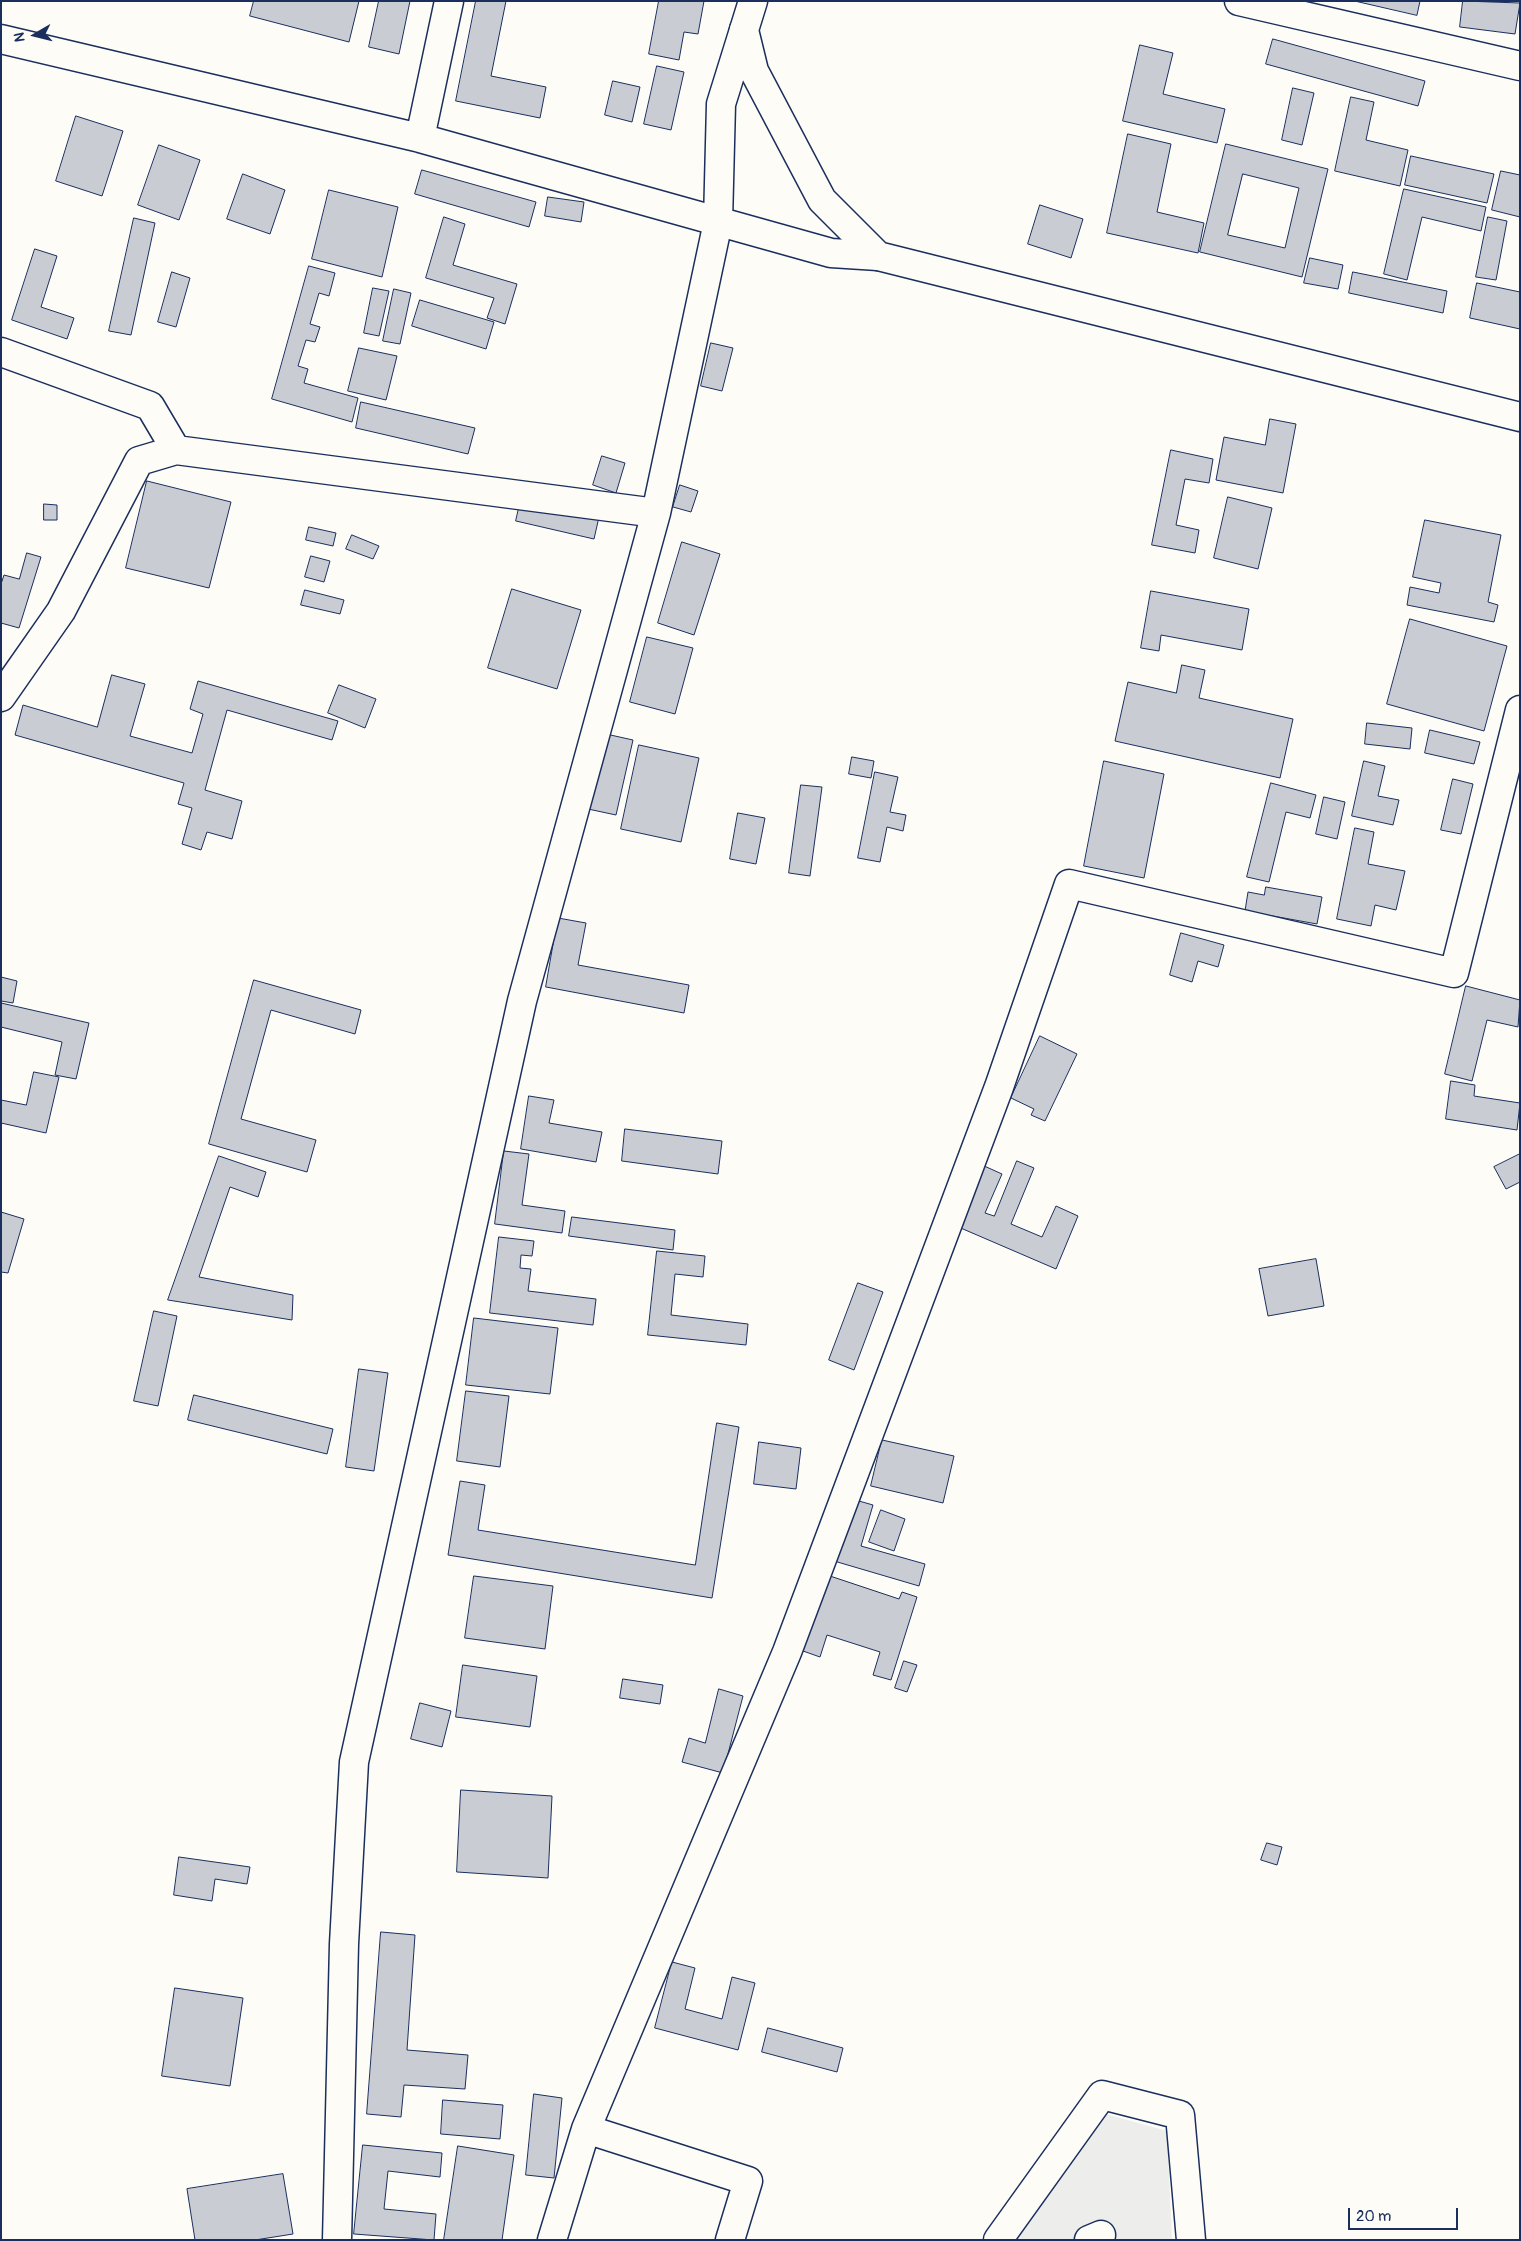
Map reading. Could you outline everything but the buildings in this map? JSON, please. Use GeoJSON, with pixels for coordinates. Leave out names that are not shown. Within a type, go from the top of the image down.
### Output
{"type":"FeatureCollection","features":[{"type":"Feature","properties":{"kind":"street"},"geometry":{"type":"LineString","coordinates":[[420,138],[449,1]]}},
{"type":"Feature","properties":{"kind":"street"},"geometry":{"type":"LineString","coordinates":[[337,2240],[344,1944],[354,1762],[522,1001],[656,514],[718,222],[721,104],[753,1]]}},
{"type":"Feature","properties":{"kind":"street"},"geometry":{"type":"LineString","coordinates":[[1239,1],[1520,66]]}},
{"type":"Feature","properties":{"kind":"street"},"geometry":{"type":"LineString","coordinates":[[744,30],[754,71],[822,200],[878,256]]}},
{"type":"Feature","properties":{"kind":"street"},"geometry":{"type":"LineString","coordinates":[[1,39],[420,138],[831,253],[878,256],[1520,417]]}},
{"type":"Feature","properties":{"kind":"street"},"geometry":{"type":"LineString","coordinates":[[1,352],[150,406],[176,450]]}},
{"type":"Feature","properties":{"kind":"street"},"geometry":{"type":"LineString","coordinates":[[1,696],[11,667],[61,611],[139,461],[176,450],[656,514]]}},
{"type":"Feature","properties":{"kind":"street"},"geometry":{"type":"LineString","coordinates":[[552,2240],[586,2129],[787,1652],[999,1087],[1069,884],[1454,973],[1520,710]]}},
{"type":"Feature","properties":{"kind":"street"},"geometry":{"type":"LineString","coordinates":[[998,2240],[1102,2095],[1180,2115],[1191,2240]]}},
{"type":"Feature","properties":{"kind":"street"},"geometry":{"type":"LineString","coordinates":[[586,2129],[748,2181],[730,2240]]}},
{"type":"Feature","properties":{"kind":"street"},"geometry":{"type":"LineString","coordinates":[[1089,2240],[1101,2235],[1100,2240]]}},
{"type":"Feature","properties":{"kind":"shaded area"},"geometry":{"type":"Polygon","coordinates":[[[1102,2113],[1167,2131],[1172,2240],[1017,2240],[1102,2113]]]}}]}
